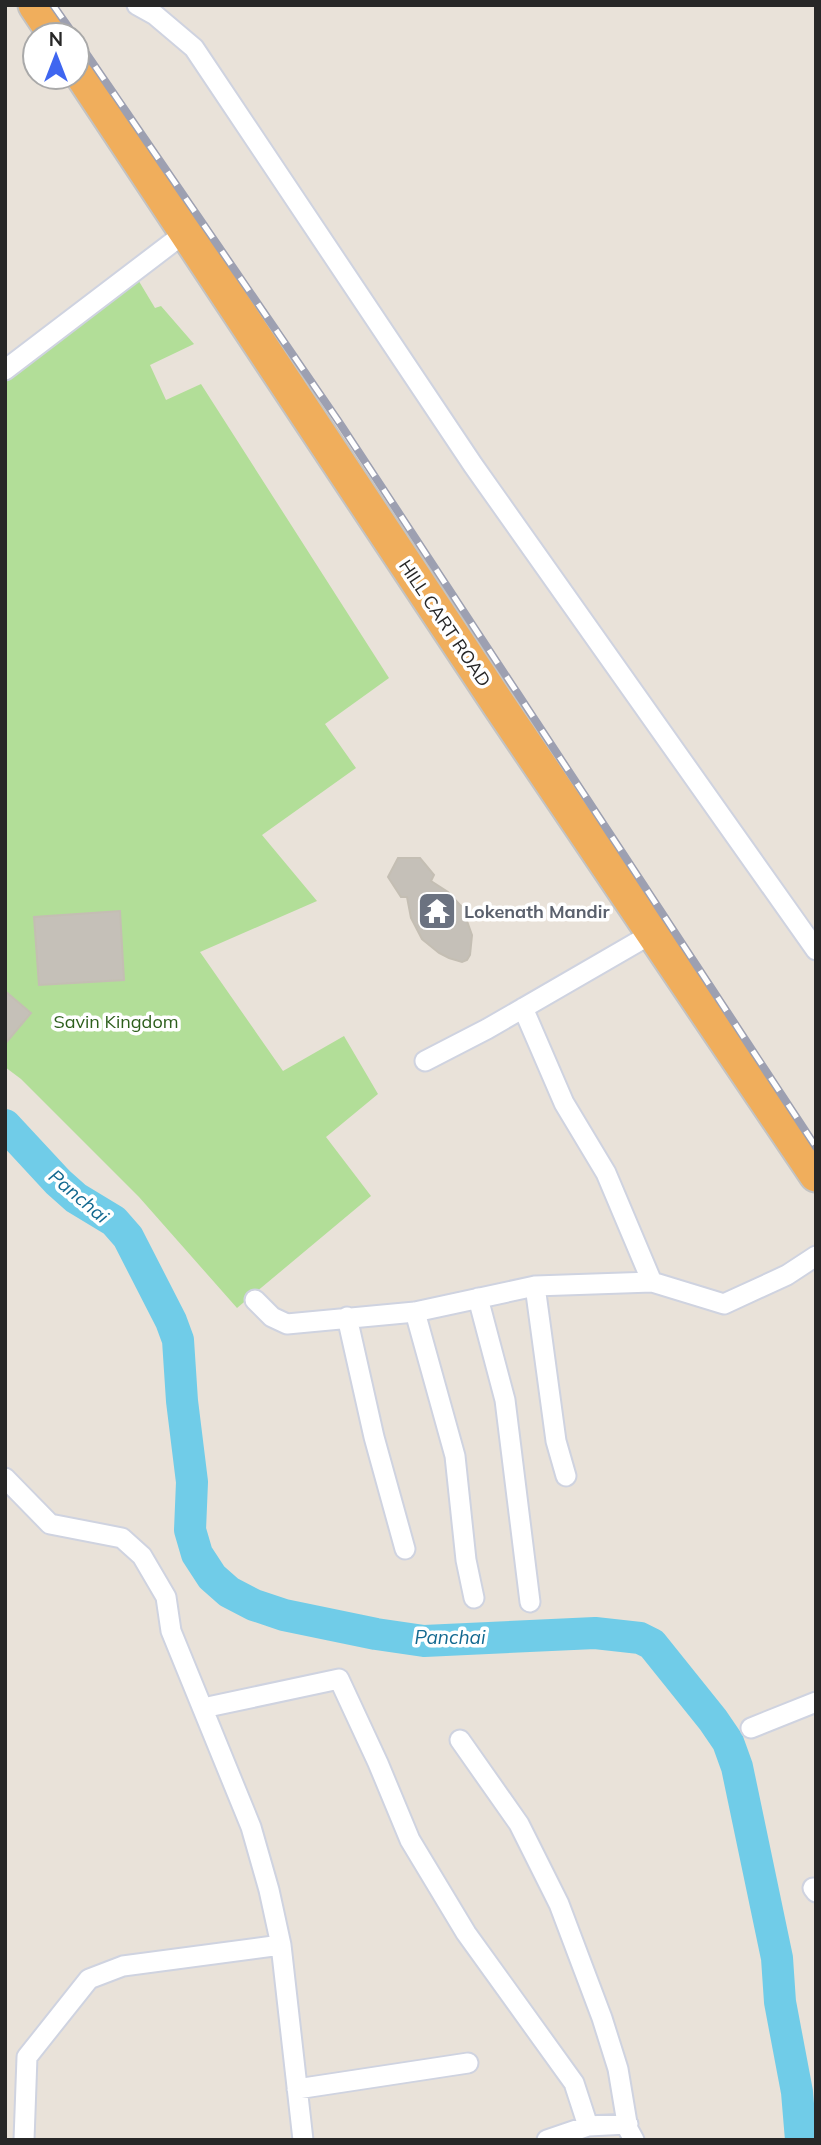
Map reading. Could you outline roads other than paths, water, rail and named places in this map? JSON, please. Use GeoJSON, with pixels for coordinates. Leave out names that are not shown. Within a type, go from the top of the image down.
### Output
{"type":"FeatureCollection","features":[{"type":"Feature","properties":{"kind":"highway"},"geometry":{"type":"LineString","coordinates":[[35,5],[46,21]]}},
{"type":"Feature","properties":{"kind":"highway","name":"HILL CART ROAD"},"geometry":{"type":"LineString","coordinates":[[91,89],[816,1175]]}},
{"type":"Feature","properties":{"kind":"street"},"geometry":{"type":"LineString","coordinates":[[137,5],[155,15],[194,48],[473,465],[816,950]]}},
{"type":"Feature","properties":{"kind":"street"},"geometry":{"type":"LineString","coordinates":[[5,370],[186,232]]}},
{"type":"Feature","properties":{"kind":"street"},"geometry":{"type":"LineString","coordinates":[[425,1061],[653,933]]}},
{"type":"Feature","properties":{"kind":"street"},"geometry":{"type":"LineString","coordinates":[[523,1008],[564,1102],[606,1173],[652,1282]]}},
{"type":"Feature","properties":{"kind":"street"},"geometry":{"type":"LineString","coordinates":[[255,1300],[272,1317],[286,1324],[415,1312],[535,1286],[652,1282],[724,1304],[787,1275],[816,1256]]}},
{"type":"Feature","properties":{"kind":"street"},"geometry":{"type":"LineString","coordinates":[[535,1286],[556,1441],[566,1476]]}},
{"type":"Feature","properties":{"kind":"street"},"geometry":{"type":"LineString","coordinates":[[478,1298],[505,1400],[530,1602]]}},
{"type":"Feature","properties":{"kind":"street"},"geometry":{"type":"LineString","coordinates":[[415,1312],[454,1456],[466,1560],[474,1598]]}},
{"type":"Feature","properties":{"kind":"street"},"geometry":{"type":"LineString","coordinates":[[346,1317],[374,1437],[405,1549]]}},
{"type":"Feature","properties":{"kind":"street"},"geometry":{"type":"LineString","coordinates":[[5,1478],[50,1524],[122,1538],[142,1556],[166,1597],[172,1631],[251,1827],[270,1890],[281,1945],[303,2140]]}},
{"type":"Feature","properties":{"kind":"street"},"geometry":{"type":"LineString","coordinates":[[203,1708],[340,1679],[410,1840],[466,1933],[574,2083],[588,2126]]}},
{"type":"Feature","properties":{"kind":"street"},"geometry":{"type":"LineString","coordinates":[[751,1728],[816,1702]]}},
{"type":"Feature","properties":{"kind":"street"},"geometry":{"type":"LineString","coordinates":[[460,1740],[519,1824],[559,1904],[614,2056],[631,2132],[588,2126],[547,2140]]}},
{"type":"Feature","properties":{"kind":"street"},"geometry":{"type":"LineString","coordinates":[[23,2140],[26,2057],[89,1979],[123,1966],[281,1945]]}},
{"type":"Feature","properties":{"kind":"street"},"geometry":{"type":"LineString","coordinates":[[297,2089],[468,2063]]}},
{"type":"Feature","properties":{"kind":"waterway","name":"Panchai"},"geometry":{"type":"LineString","coordinates":[[5,1125],[58,1182],[76,1198],[114,1221],[128,1237],[171,1321],[178,1340],[192,1482],[190,1530],[197,1554],[212,1577],[229,1592],[254,1605],[284,1615],[424,1641],[595,1633],[640,1638],[652,1644],[713,1720],[728,1742],[737,1767],[777,1958],[780,2002],[797,2092],[801,2140]]}},
{"type":"Feature","properties":{"kind":"railway"},"geometry":{"type":"LineString","coordinates":[[53,5],[64,21]]}},
{"type":"Feature","properties":{"kind":"railway"},"geometry":{"type":"LineString","coordinates":[[91,60],[339,422],[816,1147]]}},
{"type":"Feature","properties":{"kind":"place","name":"Lokenath Mandir"},"geometry":{"type":"Point","coordinates":[437,911]}},
{"type":"Feature","properties":{"kind":"park label","name":"Savin Kingdom"},"geometry":{"type":"Point","coordinates":[116,1021]}}]}
